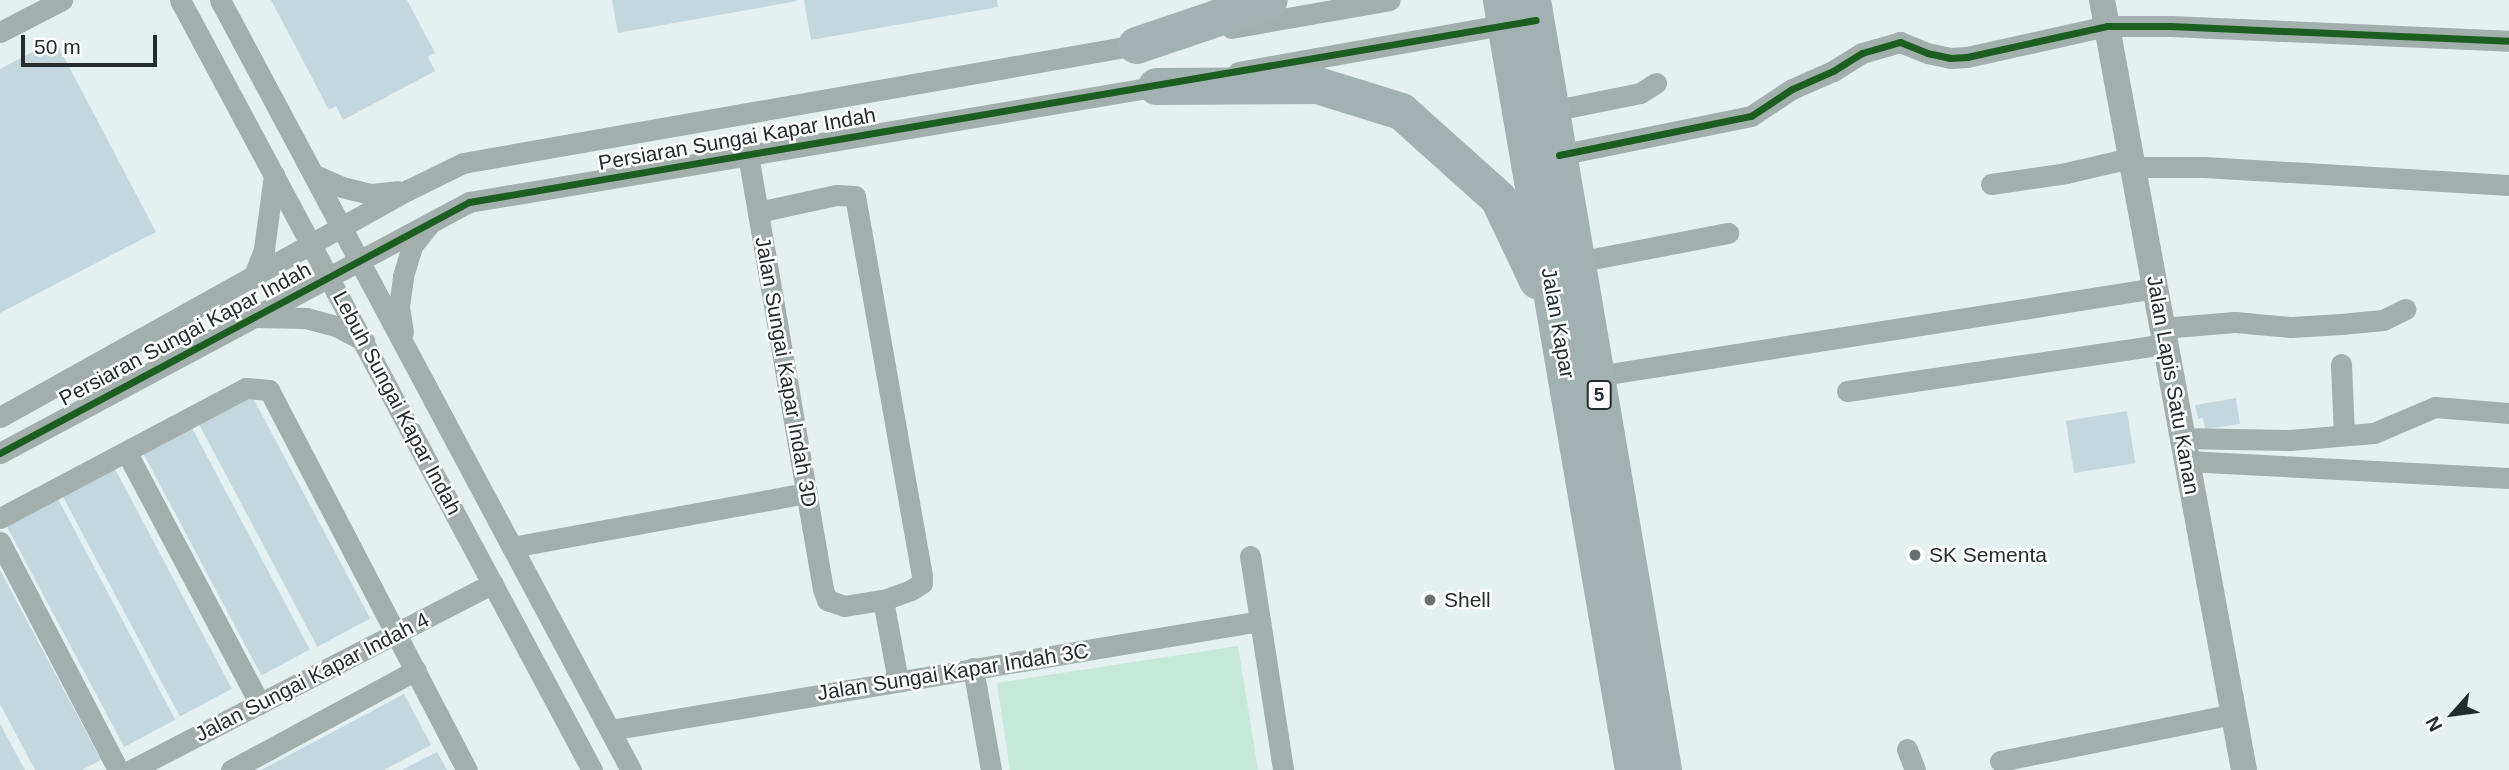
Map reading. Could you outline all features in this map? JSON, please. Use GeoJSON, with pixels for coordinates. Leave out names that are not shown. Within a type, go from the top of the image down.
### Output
{"type":"FeatureCollection","features":[{"type":"Feature","properties":{"kind":"highway"},"geometry":{"type":"LineString","coordinates":[[1136,45],[1269,0]]}},
{"type":"Feature","properties":{"kind":"highway","name":"Jalan Kapar"},"geometry":{"type":"LineString","coordinates":[[1519,11],[1551,111],[1663,770]]}},
{"type":"Feature","properties":{"kind":"highway","name":"Jalan Kapar"},"geometry":{"type":"LineString","coordinates":[[1519,11],[1585,498],[1633,770]]}},
{"type":"Feature","properties":{"kind":"highway"},"geometry":{"type":"LineString","coordinates":[[1156,86],[1317,85],[1401,111],[1498,198],[1535,273],[1574,416]]}},
{"type":"Feature","properties":{"kind":"street"},"geometry":{"type":"LineString","coordinates":[[0,32],[62,0]]}},
{"type":"Feature","properties":{"kind":"street","name":"Lebuh Sungai Kapar Indah"},"geometry":{"type":"LineString","coordinates":[[180,0],[592,770]]}},
{"type":"Feature","properties":{"kind":"street","name":"Lebuh Sungai Kapar Indah"},"geometry":{"type":"LineString","coordinates":[[220,0],[631,770]]}},
{"type":"Feature","properties":{"kind":"street","name":"Persiaran Sungai Kapar Indah"},"geometry":{"type":"LineString","coordinates":[[0,417],[408,190],[463,163],[1390,0]]}},
{"type":"Feature","properties":{"kind":"street","name":"Jalan Lapis Satu Kanan"},"geometry":{"type":"LineString","coordinates":[[2102,0],[2244,770]]}},
{"type":"Feature","properties":{"kind":"street","name":"Persiaran Sungai Kapar Indah"},"geometry":{"type":"LineString","coordinates":[[0,453],[469,202],[1156,86],[1519,11]]}},
{"type":"Feature","properties":{"kind":"street"},"geometry":{"type":"LineString","coordinates":[[1559,155],[1751,116],[1793,89],[1884,44],[1900,42],[1927,53],[1950,58],[1967,57],[2106,26],[2171,26],[2509,41]]}},
{"type":"Feature","properties":{"kind":"street"},"geometry":{"type":"LineString","coordinates":[[1551,111],[1640,93],[1656,83]]}},
{"type":"Feature","properties":{"kind":"street","name":"Jalan Sungai Kapar Indah 3D"},"geometry":{"type":"LineString","coordinates":[[748,155],[827,600],[844,606],[883,600]]}},
{"type":"Feature","properties":{"kind":"street"},"geometry":{"type":"LineString","coordinates":[[1991,184],[2131,162],[2509,185]]}},
{"type":"Feature","properties":{"kind":"street"},"geometry":{"type":"LineString","coordinates":[[313,174],[342,187],[371,194],[408,190]]}},
{"type":"Feature","properties":{"kind":"street"},"geometry":{"type":"LineString","coordinates":[[253,278],[264,249],[274,176]]}},
{"type":"Feature","properties":{"kind":"street"},"geometry":{"type":"LineString","coordinates":[[758,212],[836,195],[855,196],[922,575],[922,583],[883,600],[898,681]]}},
{"type":"Feature","properties":{"kind":"street"},"geometry":{"type":"LineString","coordinates":[[405,346],[399,306],[403,276],[412,246],[432,220]]}},
{"type":"Feature","properties":{"kind":"street"},"geometry":{"type":"LineString","coordinates":[[1577,262],[1728,233]]}},
{"type":"Feature","properties":{"kind":"street"},"geometry":{"type":"LineString","coordinates":[[1596,376],[2156,288]]}},
{"type":"Feature","properties":{"kind":"street"},"geometry":{"type":"LineString","coordinates":[[1847,391],[2235,322],[2291,327],[2341,324],[2383,320],[2406,309]]}},
{"type":"Feature","properties":{"kind":"street"},"geometry":{"type":"LineString","coordinates":[[253,317],[306,318],[336,326],[364,341]]}},
{"type":"Feature","properties":{"kind":"street"},"geometry":{"type":"LineString","coordinates":[[2341,364],[2344,435]]}},
{"type":"Feature","properties":{"kind":"street"},"geometry":{"type":"LineString","coordinates":[[0,518],[246,388],[269,390],[467,770]]}},
{"type":"Feature","properties":{"kind":"street"},"geometry":{"type":"LineString","coordinates":[[2184,450],[2374,433],[2435,407],[2509,413]]}},
{"type":"Feature","properties":{"kind":"street"},"geometry":{"type":"LineString","coordinates":[[2184,450],[2509,478]]}},
{"type":"Feature","properties":{"kind":"street"},"geometry":{"type":"LineString","coordinates":[[127,453],[260,704]]}},
{"type":"Feature","properties":{"kind":"street"},"geometry":{"type":"LineString","coordinates":[[512,547],[807,493]]}},
{"type":"Feature","properties":{"kind":"street"},"geometry":{"type":"LineString","coordinates":[[0,542],[118,770]]}},
{"type":"Feature","properties":{"kind":"street"},"geometry":{"type":"LineString","coordinates":[[1250,556],[1283,770]]}},
{"type":"Feature","properties":{"kind":"street","name":"Jalan Sungai Kapar Indah 4"},"geometry":{"type":"LineString","coordinates":[[131,770],[493,583]]}},
{"type":"Feature","properties":{"kind":"street","name":"Jalan Sungai Kapar Indah 3C"},"geometry":{"type":"LineString","coordinates":[[610,730],[1260,621]]}},
{"type":"Feature","properties":{"kind":"street"},"geometry":{"type":"LineString","coordinates":[[973,668],[991,770]]}},
{"type":"Feature","properties":{"kind":"street","name":"Jalan Sungai Kapar Indah 4"},"geometry":{"type":"LineString","coordinates":[[231,770],[416,670]]}},
{"type":"Feature","properties":{"kind":"street"},"geometry":{"type":"LineString","coordinates":[[2000,761],[2234,714]]}},
{"type":"Feature","properties":{"kind":"street"},"geometry":{"type":"LineString","coordinates":[[1907,749],[1915,770]]}},
{"type":"Feature","properties":{"kind":"green space"},"geometry":{"type":"Polygon","coordinates":[[[1238,646],[1258,770],[1010,770],[997,683],[1238,646]]]}},
{"type":"Feature","properties":{"kind":"building"},"geometry":{"type":"Polygon","coordinates":[[[271,0],[407,0],[435,53],[428,57],[435,71],[343,120],[336,106],[329,110],[271,0]]]}},
{"type":"Feature","properties":{"kind":"building"},"geometry":{"type":"Polygon","coordinates":[[[612,0],[797,0],[797,1],[618,33],[612,0]]]}},
{"type":"Feature","properties":{"kind":"building"},"geometry":{"type":"Polygon","coordinates":[[[804,0],[997,0],[998,7],[811,40],[804,0]]]}},
{"type":"Feature","properties":{"kind":"building"},"geometry":{"type":"Polygon","coordinates":[[[55,40],[156,232],[0,313],[0,69],[55,40]]]}},
{"type":"Feature","properties":{"kind":"building"},"geometry":{"type":"Polygon","coordinates":[[[252,396],[370,619],[317,647],[199,424],[252,396]]]}},
{"type":"Feature","properties":{"kind":"building"},"geometry":{"type":"Polygon","coordinates":[[[2236,398],[2240,424],[2205,429],[2203,418],[2198,419],[2195,405],[2236,398]]]}},
{"type":"Feature","properties":{"kind":"building"},"geometry":{"type":"Polygon","coordinates":[[[2127,411],[2135,463],[2074,473],[2066,421],[2127,411]]]}},
{"type":"Feature","properties":{"kind":"building"},"geometry":{"type":"Polygon","coordinates":[[[192,428],[310,650],[261,675],[143,454],[192,428]]]}},
{"type":"Feature","properties":{"kind":"building"},"geometry":{"type":"Polygon","coordinates":[[[115,469],[232,689],[180,717],[63,497],[115,469]]]}},
{"type":"Feature","properties":{"kind":"building"},"geometry":{"type":"Polygon","coordinates":[[[58,499],[175,720],[124,747],[7,526],[58,499]]]}},
{"type":"Feature","properties":{"kind":"building"},"geometry":{"type":"Polygon","coordinates":[[[0,570],[101,760],[82,770],[35,770],[0,704],[0,570]]]}},
{"type":"Feature","properties":{"kind":"building"},"geometry":{"type":"Polygon","coordinates":[[[404,694],[431,745],[384,770],[261,770],[404,694]]]}},
{"type":"Feature","properties":{"kind":"building"},"geometry":{"type":"Polygon","coordinates":[[[0,724],[25,770],[0,770],[0,724]]]}},
{"type":"Feature","properties":{"kind":"building"},"geometry":{"type":"Polygon","coordinates":[[[437,752],[447,770],[402,770],[437,752]]]}},
{"type":"Feature","properties":{"kind":"cycle path"},"geometry":{"type":"LineString","coordinates":[[0,453],[469,202],[1536,20]]}},
{"type":"Feature","properties":{"kind":"cycle path"},"geometry":{"type":"LineString","coordinates":[[1559,155],[1751,116],[1792,89],[1833,71],[1862,53],[1900,42],[1927,53],[1950,58],[1967,57],[2107,26],[2170,26],[2509,41]]}},
{"type":"Feature","properties":{"kind":"place","name":"SK Sementa"},"geometry":{"type":"Point","coordinates":[1915,555]}},
{"type":"Feature","properties":{"kind":"place","name":"Shell"},"geometry":{"type":"Point","coordinates":[1430,600]}}]}
